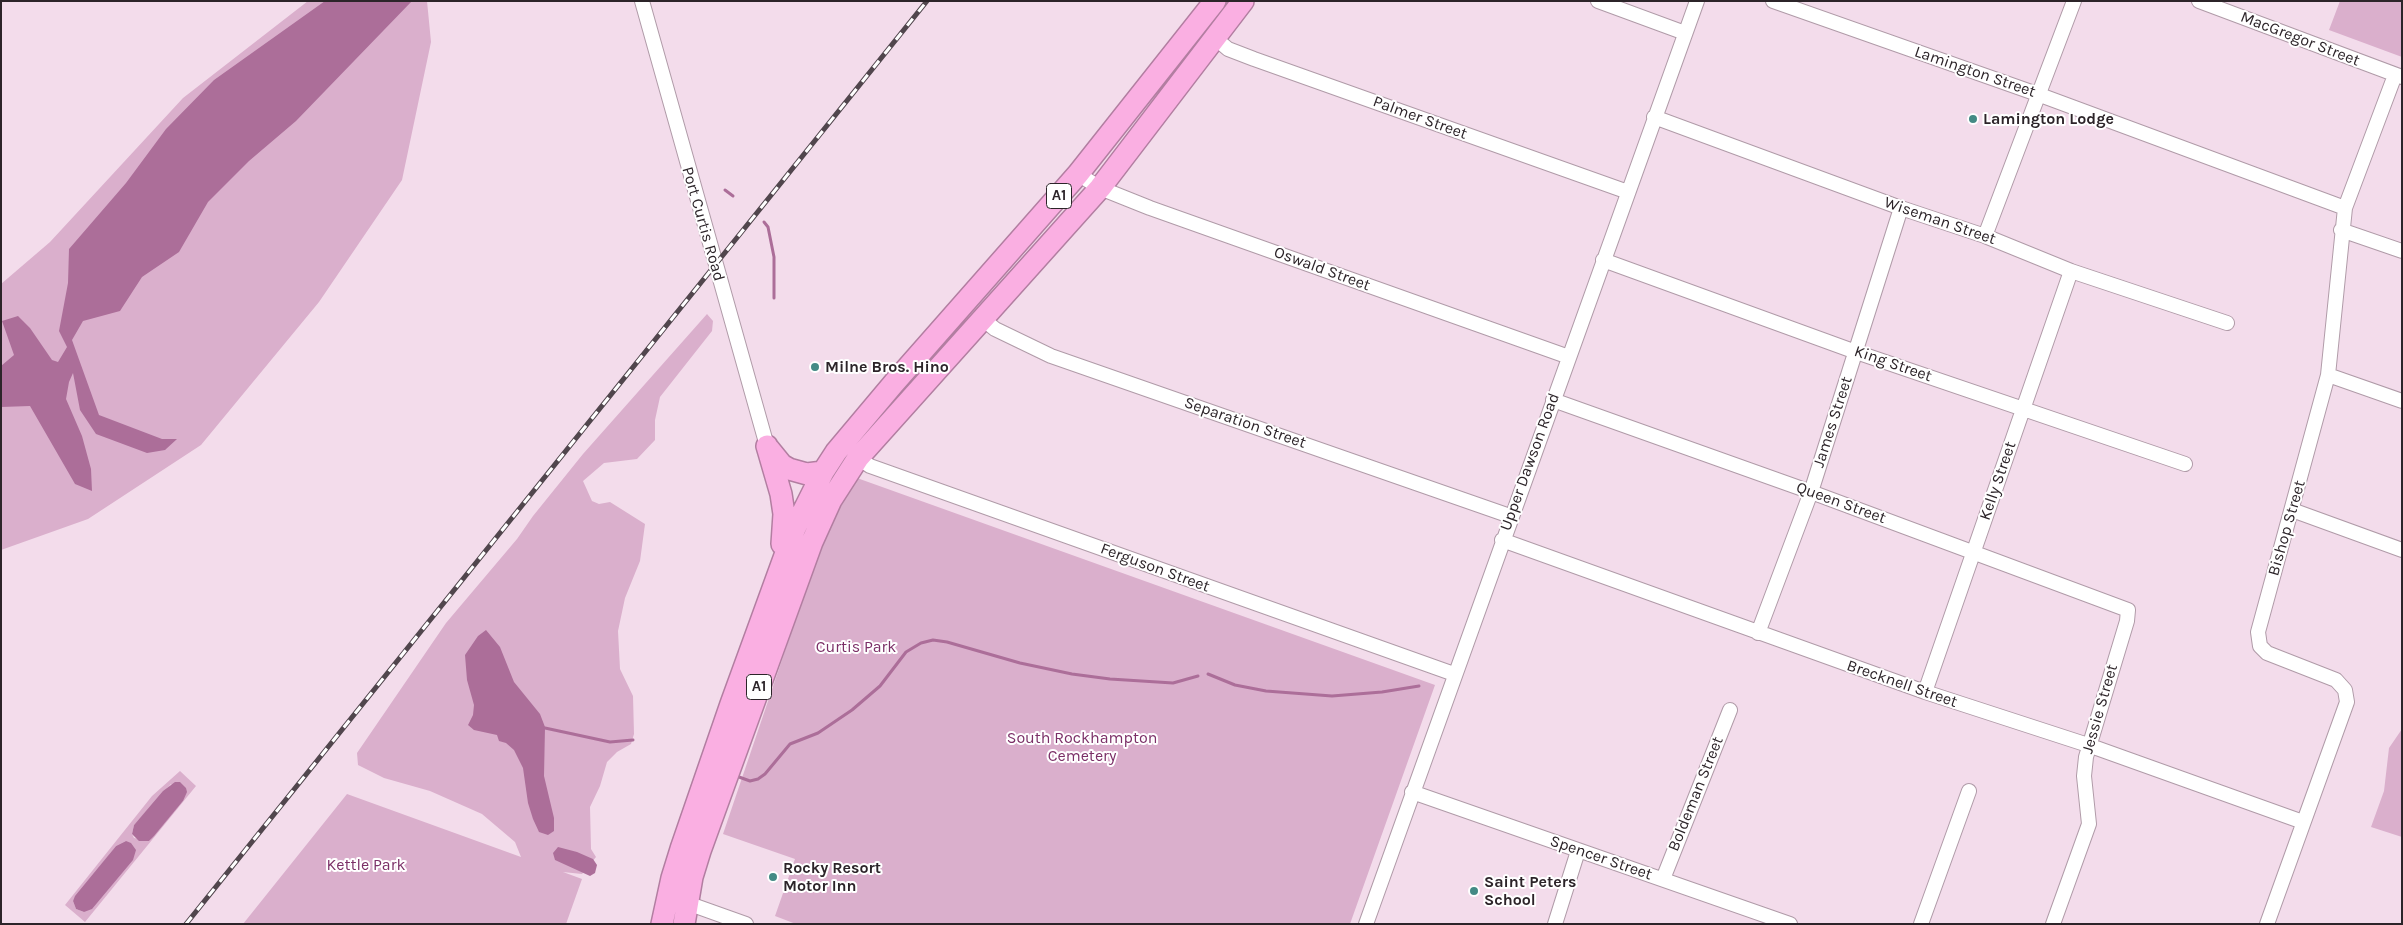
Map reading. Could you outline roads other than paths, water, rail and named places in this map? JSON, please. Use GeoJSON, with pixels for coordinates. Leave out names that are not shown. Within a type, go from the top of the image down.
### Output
{"type":"FeatureCollection","features":[{"type":"Feature","properties":{"kind":"highway","name":"A1"},"geometry":{"type":"LineString","coordinates":[[679,908],[692,817],[776,578],[809,497],[823,472],[836,452],[931,340],[1078,174],[1215,1]]}},
{"type":"Feature","properties":{"kind":"highway","name":"A1"},"geometry":{"type":"LineString","coordinates":[[662,924],[679,908],[812,542],[831,500],[858,458],[984,320],[1100,188],[1243,1]]}},
{"type":"Feature","properties":{"kind":"highway"},"geometry":{"type":"LineString","coordinates":[[767,446],[782,465],[789,469],[807,474],[823,472]]}},
{"type":"Feature","properties":{"kind":"highway"},"geometry":{"type":"LineString","coordinates":[[767,446],[781,494],[784,514],[784,531],[776,578]]}},
{"type":"Feature","properties":{"kind":"street","name":"Port Curtis Road"},"geometry":{"type":"LineString","coordinates":[[642,1],[767,446]]}},
{"type":"Feature","properties":{"kind":"street"},"geometry":{"type":"LineString","coordinates":[[1598,1],[1685,33]]}},
{"type":"Feature","properties":{"kind":"street","name":"Upper Dawson Road"},"geometry":{"type":"LineString","coordinates":[[1366,924],[1510,516],[1696,1]]}},
{"type":"Feature","properties":{"kind":"street","name":"Lamington Street"},"geometry":{"type":"LineString","coordinates":[[1773,1],[2040,95],[2345,208]]}},
{"type":"Feature","properties":{"kind":"street"},"geometry":{"type":"LineString","coordinates":[[1985,236],[2074,1]]}},
{"type":"Feature","properties":{"kind":"street","name":"MacGregor Street"},"geometry":{"type":"LineString","coordinates":[[2199,1],[2398,76]]}},
{"type":"Feature","properties":{"kind":"street"},"geometry":{"type":"LineString","coordinates":[[636,36],[650,32]]}},
{"type":"Feature","properties":{"kind":"street","name":"Palmer Street"},"geometry":{"type":"LineString","coordinates":[[1215,38],[1228,49],[1254,59],[1628,192]]}},
{"type":"Feature","properties":{"kind":"street","name":"Bishop Street"},"geometry":{"type":"LineString","coordinates":[[2267,924],[2347,702],[2345,690],[2336,680],[2328,675],[2273,657],[2264,650],[2258,640],[2259,624],[2328,375],[2341,230],[2345,208],[2398,76]]}},
{"type":"Feature","properties":{"kind":"street","name":"Wiseman Street"},"geometry":{"type":"LineString","coordinates":[[1654,117],[1901,208],[1985,236],[2071,270],[2227,323]]}},
{"type":"Feature","properties":{"kind":"street","name":"Oswald Street"},"geometry":{"type":"LineString","coordinates":[[1078,174],[1100,188],[1150,208],[1569,357]]}},
{"type":"Feature","properties":{"kind":"street","name":"James Street"},"geometry":{"type":"LineString","coordinates":[[1758,633],[1811,492],[1901,208]]}},
{"type":"Feature","properties":{"kind":"street"},"geometry":{"type":"LineString","coordinates":[[2341,230],[2402,251]]}},
{"type":"Feature","properties":{"kind":"street","name":"King Street"},"geometry":{"type":"LineString","coordinates":[[1603,260],[1856,352],[2185,464]]}},
{"type":"Feature","properties":{"kind":"street","name":"Kelly Street"},"geometry":{"type":"LineString","coordinates":[[1925,692],[2071,270]]}},
{"type":"Feature","properties":{"kind":"street","name":"Separation Street"},"geometry":{"type":"LineString","coordinates":[[984,320],[995,329],[1051,356],[1510,516]]}},
{"type":"Feature","properties":{"kind":"street"},"geometry":{"type":"LineString","coordinates":[[2328,375],[2402,401]]}},
{"type":"Feature","properties":{"kind":"street","name":"Queen Street"},"geometry":{"type":"LineString","coordinates":[[1553,400],[1811,492],[2128,610]]}},
{"type":"Feature","properties":{"kind":"street","name":"Ferguson Street"},"geometry":{"type":"LineString","coordinates":[[858,458],[870,466],[1454,674]]}},
{"type":"Feature","properties":{"kind":"street"},"geometry":{"type":"LineString","coordinates":[[2292,510],[2402,550]]}},
{"type":"Feature","properties":{"kind":"street","name":"Brecknell Street"},"geometry":{"type":"LineString","coordinates":[[1502,540],[1925,692],[2088,745],[2303,822]]}},
{"type":"Feature","properties":{"kind":"street","name":"Jessie Street"},"geometry":{"type":"LineString","coordinates":[[2053,924],[2090,824],[2084,776],[2088,745],[2127,621],[2128,610]]}},
{"type":"Feature","properties":{"kind":"street","name":"Boldeman Street"},"geometry":{"type":"LineString","coordinates":[[1663,879],[1730,710]]}},
{"type":"Feature","properties":{"kind":"street"},"geometry":{"type":"LineString","coordinates":[[1921,924],[1969,791]]}},
{"type":"Feature","properties":{"kind":"street","name":"Spencer Street"},"geometry":{"type":"LineString","coordinates":[[1412,792],[1790,924]]}},
{"type":"Feature","properties":{"kind":"street"},"geometry":{"type":"LineString","coordinates":[[1555,924],[1578,850]]}},
{"type":"Feature","properties":{"kind":"street"},"geometry":{"type":"LineString","coordinates":[[679,908],[746,924]]}},
{"type":"Feature","properties":{"kind":"waterway"},"geometry":{"type":"LineString","coordinates":[[725,190],[733,196]]}},
{"type":"Feature","properties":{"kind":"waterway"},"geometry":{"type":"LineString","coordinates":[[764,222],[768,227],[774,257],[774,298]]}},
{"type":"Feature","properties":{"kind":"waterway"},"geometry":{"type":"LineString","coordinates":[[739,777],[750,781],[758,779],[765,774],[790,744],[818,733],[852,710],[880,686],[906,652],[921,643],[933,640],[947,642],[1020,663],[1072,674],[1110,679],[1173,683],[1198,676]]}},
{"type":"Feature","properties":{"kind":"waterway"},"geometry":{"type":"LineString","coordinates":[[1208,674],[1235,685],[1266,691],[1332,696],[1382,692],[1419,686]]}},
{"type":"Feature","properties":{"kind":"waterway"},"geometry":{"type":"LineString","coordinates":[[545,728],[610,742],[633,740]]}},
{"type":"Feature","properties":{"kind":"railway"},"geometry":{"type":"LineString","coordinates":[[186,924],[927,1]]}},
{"type":"Feature","properties":{"kind":"place","name":"Lamington Lodge"},"geometry":{"type":"Point","coordinates":[1973,119]}},
{"type":"Feature","properties":{"kind":"place","name":"Milne Bros. Hino"},"geometry":{"type":"Point","coordinates":[815,367]}},
{"type":"Feature","properties":{"kind":"place","name":"Rocky Resort Motor Inn"},"geometry":{"type":"Point","coordinates":[773,877]}},
{"type":"Feature","properties":{"kind":"place","name":"Saint Peters School"},"geometry":{"type":"Point","coordinates":[1474,891]}},
{"type":"Feature","properties":{"kind":"park label","name":"Curtis Park"},"geometry":{"type":"Point","coordinates":[856,647]}},
{"type":"Feature","properties":{"kind":"park label","name":"South Rockhampton Cemetery"},"geometry":{"type":"Point","coordinates":[1082,747]}},
{"type":"Feature","properties":{"kind":"park label","name":"Kettle Park"},"geometry":{"type":"Point","coordinates":[366,865]}}]}
